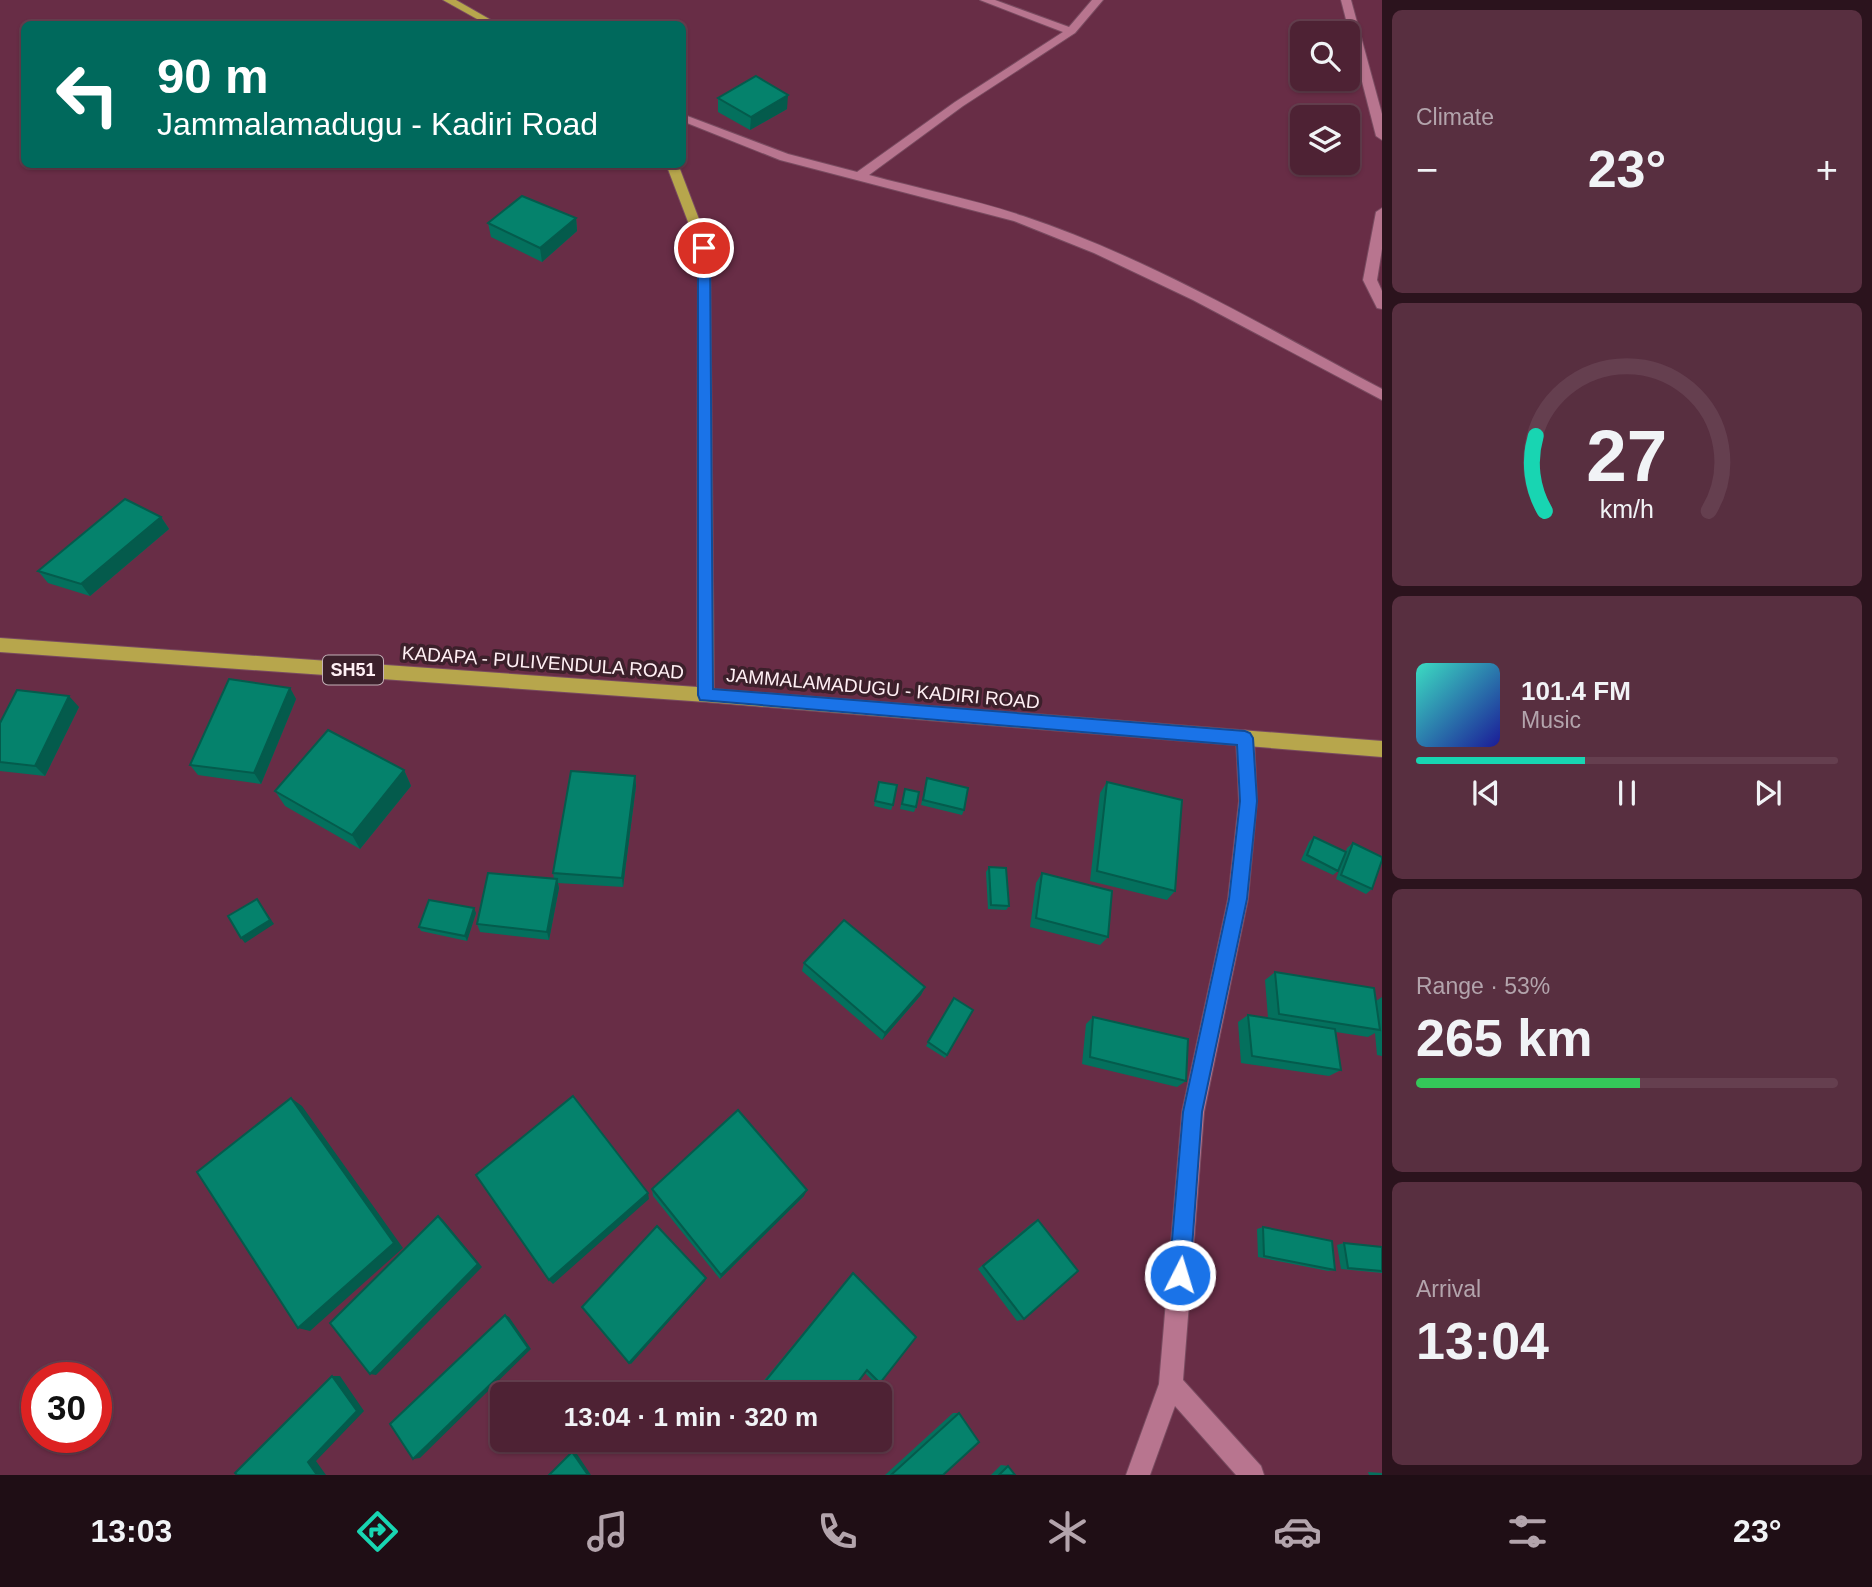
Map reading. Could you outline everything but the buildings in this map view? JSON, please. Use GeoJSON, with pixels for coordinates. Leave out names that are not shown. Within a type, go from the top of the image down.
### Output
{"type":"FeatureCollection","features":[{"type":"Feature","properties":{"kind":"main road"},"geometry":{"type":"LineString","coordinates":[[448,0],[487,21]]}},
{"type":"Feature","properties":{"kind":"main road","name":"JAMMALAMADUGU - KADIRI ROAD"},"geometry":{"type":"LineString","coordinates":[[674,168],[704,248],[706,695],[1382,749]]}},
{"type":"Feature","properties":{"kind":"main road","name":"KADAPA - PULIVENDULA ROAD"},"geometry":{"type":"LineString","coordinates":[[0,645],[706,695]]}},
{"type":"Feature","properties":{"kind":"street"},"geometry":{"type":"LineString","coordinates":[[985,0],[1071,31]]}},
{"type":"Feature","properties":{"kind":"street"},"geometry":{"type":"LineString","coordinates":[[859,177],[958,104],[1071,31],[1098,0]]}},
{"type":"Feature","properties":{"kind":"street"},"geometry":{"type":"LineString","coordinates":[[1346,0],[1382,136]]}},
{"type":"Feature","properties":{"kind":"street"},"geometry":{"type":"LineString","coordinates":[[686,119],[784,157],[1017,218],[1099,250],[1198,297],[1382,394]]}},
{"type":"Feature","properties":{"kind":"street"},"geometry":{"type":"LineString","coordinates":[[1382,212],[1370,280],[1382,305]]}},
{"type":"Feature","properties":{"kind":"street"},"geometry":{"type":"LineString","coordinates":[[1138,1475],[1171,1384],[1193,1112],[1238,899],[1248,801],[1245,738]]}},
{"type":"Feature","properties":{"kind":"street"},"geometry":{"type":"LineString","coordinates":[[1171,1384],[1252,1475]]}},
{"type":"Feature","properties":{"kind":"route"},"geometry":{"type":"LineString","coordinates":[[704,248],[706,695],[1245,738],[1248,801],[1238,899],[1193,1112],[1180,1275]]}}]}
